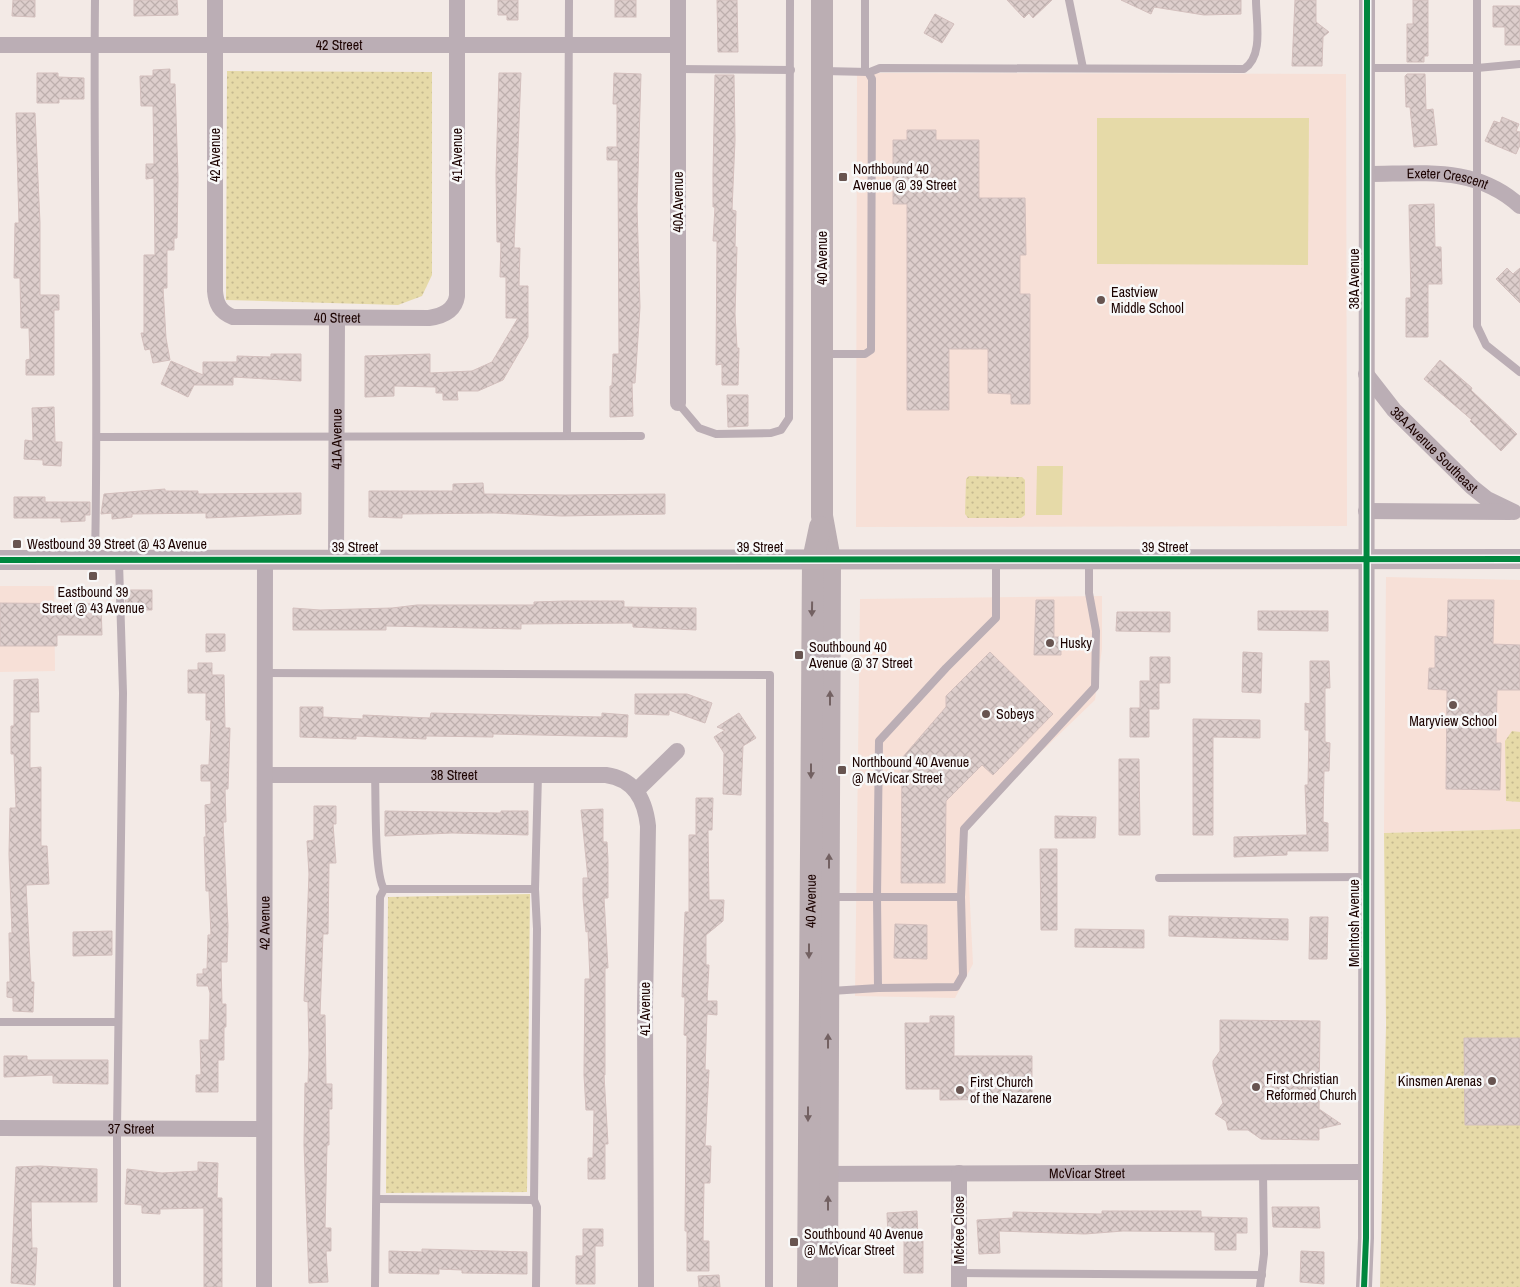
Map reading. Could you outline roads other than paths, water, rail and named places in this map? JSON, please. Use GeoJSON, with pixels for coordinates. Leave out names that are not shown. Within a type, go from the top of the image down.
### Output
{"type":"FeatureCollection","features":[{"type":"Feature","properties":{"kind":"main road","name":"40 Avenue"},"geometry":{"type":"LineString","coordinates":[[808,1287],[818,1174],[822,516],[822,0]]}},
{"type":"Feature","properties":{"kind":"main road","name":"40 Avenue"},"geometry":{"type":"LineString","coordinates":[[819,991],[829,897],[821,560]]}},
{"type":"Feature","properties":{"kind":"main road","name":"40 Avenue"},"geometry":{"type":"LineString","coordinates":[[818,1174],[827,1287]]}},
{"type":"Feature","properties":{"kind":"street","name":"42 Avenue"},"geometry":{"type":"LineString","coordinates":[[215,0],[214,291],[221,310]]}},
{"type":"Feature","properties":{"kind":"street","name":"41 Avenue"},"geometry":{"type":"LineString","coordinates":[[452,308],[456,302],[458,287],[457,0]]}},
{"type":"Feature","properties":{"kind":"street","name":"40A Avenue"},"geometry":{"type":"LineString","coordinates":[[678,0],[678,403]]}},
{"type":"Feature","properties":{"kind":"street","name":"38A Avenue"},"geometry":{"type":"LineString","coordinates":[[1366,559],[1367,0]]}},
{"type":"Feature","properties":{"kind":"street","name":"42 Street"},"geometry":{"type":"LineString","coordinates":[[0,46],[678,45]]}},
{"type":"Feature","properties":{"kind":"street","name":"Exeter Crescent"},"geometry":{"type":"LineString","coordinates":[[1367,174],[1449,174],[1477,179],[1498,189],[1520,206]]}},
{"type":"Feature","properties":{"kind":"street","name":"40 Street"},"geometry":{"type":"LineString","coordinates":[[221,310],[233,317],[429,318],[439,316],[452,308]]}},
{"type":"Feature","properties":{"kind":"street","name":"41A Avenue"},"geometry":{"type":"LineString","coordinates":[[336,559],[337,318]]}},
{"type":"Feature","properties":{"kind":"street","name":"38A Avenue Southeast"},"geometry":{"type":"LineString","coordinates":[[1366,374],[1394,410],[1472,487],[1487,498],[1517,512]]}},
{"type":"Feature","properties":{"kind":"street"},"geometry":{"type":"LineString","coordinates":[[1366,512],[1517,512]]}},
{"type":"Feature","properties":{"kind":"street","name":"42 Avenue"},"geometry":{"type":"LineString","coordinates":[[264,1287],[265,559]]}},
{"type":"Feature","properties":{"kind":"street","name":"McIntosh Avenue"},"geometry":{"type":"LineString","coordinates":[[1364,1287],[1366,1172],[1366,559]]}},
{"type":"Feature","properties":{"kind":"street","name":"39 Street"},"geometry":{"type":"LineString","coordinates":[[0,560],[1520,559]]}},
{"type":"Feature","properties":{"kind":"street"},"geometry":{"type":"LineString","coordinates":[[636,791],[677,751]]}},
{"type":"Feature","properties":{"kind":"street","name":"38 Street"},"geometry":{"type":"LineString","coordinates":[[265,775],[615,776],[625,780],[636,791]]}},
{"type":"Feature","properties":{"kind":"street","name":"41 Avenue"},"geometry":{"type":"LineString","coordinates":[[636,791],[645,808],[648,826],[646,1287]]}},
{"type":"Feature","properties":{"kind":"street","name":"37 Street"},"geometry":{"type":"LineString","coordinates":[[0,1128],[264,1128]]}},
{"type":"Feature","properties":{"kind":"street","name":"McVicar Street"},"geometry":{"type":"LineString","coordinates":[[818,1174],[1366,1172]]}},
{"type":"Feature","properties":{"kind":"street","name":"McKee Close"},"geometry":{"type":"LineString","coordinates":[[959,1173],[959,1280]]}},
{"type":"Feature","properties":{"kind":"lane"},"geometry":{"type":"LineString","coordinates":[[95,0],[98,437],[95,559]]}},
{"type":"Feature","properties":{"kind":"lane"},"geometry":{"type":"LineString","coordinates":[[567,436],[569,0]]}},
{"type":"Feature","properties":{"kind":"lane"},"geometry":{"type":"LineString","coordinates":[[678,403],[699,428],[716,434],[771,433],[781,430],[788,418],[790,0]]}},
{"type":"Feature","properties":{"kind":"lane"},"geometry":{"type":"LineString","coordinates":[[822,354],[865,354],[871,350],[872,80],[868,72],[865,0]]}},
{"type":"Feature","properties":{"kind":"lane"},"geometry":{"type":"LineString","coordinates":[[1069,0],[1082,68]]}},
{"type":"Feature","properties":{"kind":"lane"},"geometry":{"type":"LineString","coordinates":[[822,71],[868,72],[880,68],[1244,68],[1255,59],[1256,0]]}},
{"type":"Feature","properties":{"kind":"lane"},"geometry":{"type":"LineString","coordinates":[[1477,0],[1477,326],[1486,345],[1520,372]]}},
{"type":"Feature","properties":{"kind":"lane"},"geometry":{"type":"LineString","coordinates":[[1367,68],[1477,68],[1520,64]]}},
{"type":"Feature","properties":{"kind":"lane"},"geometry":{"type":"LineString","coordinates":[[678,68],[790,70]]}},
{"type":"Feature","properties":{"kind":"lane"},"geometry":{"type":"LineString","coordinates":[[98,437],[642,436]]}},
{"type":"Feature","properties":{"kind":"lane"},"geometry":{"type":"LineString","coordinates":[[819,991],[956,987],[963,975],[961,897],[964,828],[1095,687],[1096,631],[1089,593],[1089,559]]}},
{"type":"Feature","properties":{"kind":"lane"},"geometry":{"type":"LineString","coordinates":[[117,1287],[118,1022],[123,693],[119,560]]}},
{"type":"Feature","properties":{"kind":"lane"},"geometry":{"type":"LineString","coordinates":[[878,988],[879,741],[946,668],[996,618],[996,560]]}},
{"type":"Feature","properties":{"kind":"lane"},"geometry":{"type":"LineString","coordinates":[[266,673],[770,675],[769,1287]]}},
{"type":"Feature","properties":{"kind":"lane"},"geometry":{"type":"LineString","coordinates":[[376,775],[379,863],[381,885],[384,889]]}},
{"type":"Feature","properties":{"kind":"lane"},"geometry":{"type":"LineString","coordinates":[[536,1287],[536,1207],[534,1200],[537,928],[535,889],[538,775]]}},
{"type":"Feature","properties":{"kind":"lane"},"geometry":{"type":"LineString","coordinates":[[1159,878],[1366,877]]}},
{"type":"Feature","properties":{"kind":"lane"},"geometry":{"type":"LineString","coordinates":[[384,889],[535,889]]}},
{"type":"Feature","properties":{"kind":"lane"},"geometry":{"type":"LineString","coordinates":[[375,1287],[380,897],[384,889]]}},
{"type":"Feature","properties":{"kind":"lane"},"geometry":{"type":"LineString","coordinates":[[829,897],[961,897]]}},
{"type":"Feature","properties":{"kind":"lane"},"geometry":{"type":"LineString","coordinates":[[0,1022],[118,1022]]}},
{"type":"Feature","properties":{"kind":"lane"},"geometry":{"type":"LineString","coordinates":[[1260,1287],[1264,1254],[1263,1172]]}},
{"type":"Feature","properties":{"kind":"lane"},"geometry":{"type":"LineString","coordinates":[[377,1200],[534,1200]]}},
{"type":"Feature","properties":{"kind":"lane"},"geometry":{"type":"LineString","coordinates":[[959,1280],[1262,1275]]}},
{"type":"Feature","properties":{"kind":"place","name":"Northbound 40 Avenue @ 39 Street"},"geometry":{"type":"Point","coordinates":[843,177]}},
{"type":"Feature","properties":{"kind":"place","name":"Eastview Middle School"},"geometry":{"type":"Point","coordinates":[1101,300]}},
{"type":"Feature","properties":{"kind":"place","name":"Westbound 39 Street @ 43 Avenue"},"geometry":{"type":"Point","coordinates":[17,544]}},
{"type":"Feature","properties":{"kind":"place","name":"Eastbound 39 Street @ 43 Avenue"},"geometry":{"type":"Point","coordinates":[93,576]}},
{"type":"Feature","properties":{"kind":"place","name":"Husky"},"geometry":{"type":"Point","coordinates":[1050,643]}},
{"type":"Feature","properties":{"kind":"place","name":"Southbound 40 Avenue @ 37 Street"},"geometry":{"type":"Point","coordinates":[799,655]}},
{"type":"Feature","properties":{"kind":"place","name":"Maryview School"},"geometry":{"type":"Point","coordinates":[1453,705]}},
{"type":"Feature","properties":{"kind":"place","name":"Sobeys"},"geometry":{"type":"Point","coordinates":[986,714]}},
{"type":"Feature","properties":{"kind":"place","name":"Northbound 40 Avenue @ McVicar Street"},"geometry":{"type":"Point","coordinates":[842,770]}},
{"type":"Feature","properties":{"kind":"place","name":"Kinsmen Arenas"},"geometry":{"type":"Point","coordinates":[1492,1081]}},
{"type":"Feature","properties":{"kind":"place","name":"First Christian Reformed Church"},"geometry":{"type":"Point","coordinates":[1256,1087]}},
{"type":"Feature","properties":{"kind":"place","name":"First Church of the Nazarene"},"geometry":{"type":"Point","coordinates":[960,1090]}},
{"type":"Feature","properties":{"kind":"place","name":"Southbound 40 Avenue @ McVicar Street"},"geometry":{"type":"Point","coordinates":[794,1242]}}]}
